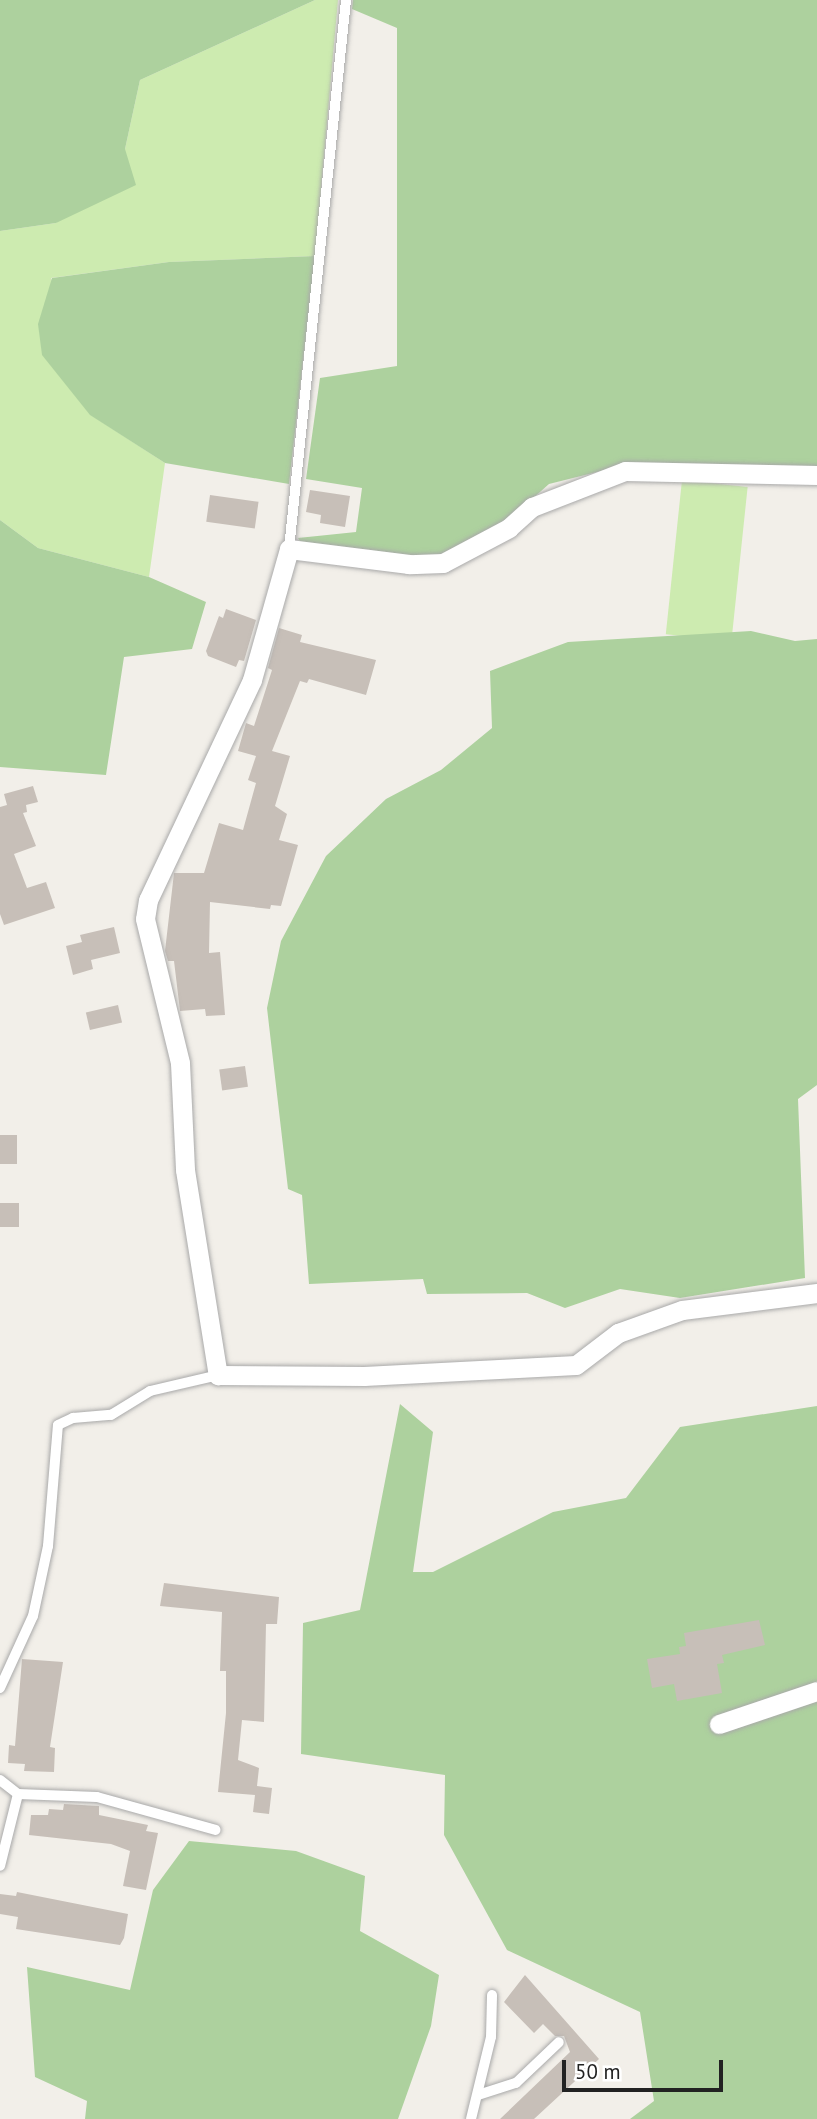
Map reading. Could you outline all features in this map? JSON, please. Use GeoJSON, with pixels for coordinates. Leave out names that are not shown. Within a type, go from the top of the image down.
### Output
{"type":"FeatureCollection","features":[{"type":"Feature","properties":{"kind":"street"},"geometry":{"type":"LineString","coordinates":[[817,475],[625,471],[532,507],[509,528],[443,563],[410,564],[289,549],[253,680],[148,900],[145,919],[180,1063],[185,1170],[218,1375],[364,1376],[576,1365],[618,1333],[682,1310],[817,1293]]}},
{"type":"Feature","properties":{"kind":"street"},"geometry":{"type":"LineString","coordinates":[[719,1724],[817,1691]]}},
{"type":"Feature","properties":{"kind":"lane"},"geometry":{"type":"LineString","coordinates":[[289,549],[346,0]]}},
{"type":"Feature","properties":{"kind":"lane"},"geometry":{"type":"LineString","coordinates":[[0,1688],[33,1616],[48,1546],[58,1425],[73,1418],[111,1415],[150,1391],[218,1375]]}},
{"type":"Feature","properties":{"kind":"lane"},"geometry":{"type":"LineString","coordinates":[[0,1780],[18,1794],[97,1797],[216,1830]]}},
{"type":"Feature","properties":{"kind":"lane"},"geometry":{"type":"LineString","coordinates":[[0,1867],[18,1794]]}},
{"type":"Feature","properties":{"kind":"lane"},"geometry":{"type":"LineString","coordinates":[[471,2119],[491,2037],[492,1995]]}},
{"type":"Feature","properties":{"kind":"lane"},"geometry":{"type":"LineString","coordinates":[[478,2095],[516,2083],[559,2042]]}},
{"type":"Feature","properties":{"kind":"green space"},"geometry":{"type":"Polygon","coordinates":[[[0,0],[315,0],[140,80],[125,149],[136,185],[56,223],[0,231],[0,0]]]}},
{"type":"Feature","properties":{"kind":"green space"},"geometry":{"type":"Polygon","coordinates":[[[315,0],[338,0],[315,256],[169,262],[51,278],[91,415],[165,463],[149,577],[38,548],[0,520],[0,231],[56,223],[125,149],[140,80],[315,0]]]}},
{"type":"Feature","properties":{"kind":"green space"},"geometry":{"type":"Polygon","coordinates":[[[353,0],[817,0],[817,475],[625,465],[549,484],[505,523],[435,557],[377,556],[301,543],[298,538],[356,532],[362,488],[306,479],[320,378],[397,366],[397,28],[352,9],[353,0]]]}},
{"type":"Feature","properties":{"kind":"green space"},"geometry":{"type":"Polygon","coordinates":[[[315,256],[289,484],[165,463],[90,415],[42,355],[38,324],[52,278],[169,262],[315,256]]]}},
{"type":"Feature","properties":{"kind":"green space"},"geometry":{"type":"Polygon","coordinates":[[[682,480],[748,487],[731,641],[666,634],[682,480]]]}},
{"type":"Feature","properties":{"kind":"green space"},"geometry":{"type":"Polygon","coordinates":[[[0,520],[38,548],[149,577],[206,602],[192,649],[124,657],[106,775],[0,767],[0,520]]]}},
{"type":"Feature","properties":{"kind":"green space"},"geometry":{"type":"Polygon","coordinates":[[[751,631],[795,641],[817,639],[817,1085],[798,1099],[805,1278],[680,1298],[620,1289],[565,1308],[527,1293],[427,1294],[423,1279],[309,1284],[302,1195],[288,1189],[267,1008],[281,941],[326,856],[386,799],[441,770],[492,728],[490,671],[568,642],[751,631]]]}},
{"type":"Feature","properties":{"kind":"green space"},"geometry":{"type":"Polygon","coordinates":[[[400,1404],[433,1432],[413,1572],[433,1572],[553,1512],[626,1498],[680,1427],[817,1406],[817,2119],[630,2119],[654,2101],[640,2012],[507,1950],[444,1835],[445,1775],[301,1754],[303,1623],[360,1610],[400,1404]]]}},
{"type":"Feature","properties":{"kind":"green space"},"geometry":{"type":"Polygon","coordinates":[[[189,1841],[296,1851],[365,1876],[360,1931],[439,1975],[431,2026],[398,2119],[85,2119],[87,2101],[35,2077],[27,1967],[130,1990],[153,1890],[189,1841]]]}},
{"type":"Feature","properties":{"kind":"building"},"geometry":{"type":"Polygon","coordinates":[[[310,490],[350,496],[345,527],[320,523],[321,515],[306,512],[310,490]]]}},
{"type":"Feature","properties":{"kind":"building"},"geometry":{"type":"Polygon","coordinates":[[[210,495],[259,502],[255,529],[206,522],[210,495]]]}},
{"type":"Feature","properties":{"kind":"building"},"geometry":{"type":"Polygon","coordinates":[[[226,609],[256,620],[244,661],[239,660],[236,667],[208,656],[206,651],[219,616],[223,618],[226,609]]]}},
{"type":"Feature","properties":{"kind":"building"},"geometry":{"type":"Polygon","coordinates":[[[279,628],[302,635],[300,642],[376,660],[366,695],[309,679],[307,683],[300,681],[272,751],[290,756],[275,806],[287,814],[279,840],[298,845],[281,906],[271,905],[270,909],[210,902],[209,953],[220,952],[225,1015],[206,1016],[205,1009],[180,1011],[174,961],[168,961],[165,951],[174,873],[204,873],[219,823],[243,830],[256,783],[248,780],[256,756],[238,751],[246,723],[254,726],[272,670],[268,668],[279,628]]]}},
{"type":"Feature","properties":{"kind":"building"},"geometry":{"type":"Polygon","coordinates":[[[33,786],[38,802],[26,805],[27,812],[23,813],[36,846],[14,854],[27,888],[46,882],[55,908],[4,925],[0,914],[0,807],[7,805],[4,794],[33,786]]]}},
{"type":"Feature","properties":{"kind":"building"},"geometry":{"type":"Polygon","coordinates":[[[114,927],[120,953],[91,960],[93,969],[73,975],[66,946],[82,942],[80,935],[114,927]]]}},
{"type":"Feature","properties":{"kind":"building"},"geometry":{"type":"Polygon","coordinates":[[[118,1005],[122,1023],[90,1030],[86,1012],[118,1005]]]}},
{"type":"Feature","properties":{"kind":"building"},"geometry":{"type":"Polygon","coordinates":[[[245,1066],[248,1087],[222,1090],[219,1070],[245,1066]]]}},
{"type":"Feature","properties":{"kind":"building"},"geometry":{"type":"Polygon","coordinates":[[[0,1135],[17,1135],[17,1164],[0,1164],[0,1135]]]}},
{"type":"Feature","properties":{"kind":"building"},"geometry":{"type":"Polygon","coordinates":[[[0,1203],[19,1203],[19,1227],[0,1227],[0,1203]]]}},
{"type":"Feature","properties":{"kind":"building"},"geometry":{"type":"Polygon","coordinates":[[[164,1583],[279,1597],[277,1624],[266,1624],[264,1722],[242,1720],[238,1760],[259,1768],[257,1786],[272,1788],[269,1814],[253,1812],[255,1795],[218,1792],[226,1713],[226,1671],[220,1671],[222,1612],[160,1606],[164,1583]]]}},
{"type":"Feature","properties":{"kind":"building"},"geometry":{"type":"Polygon","coordinates":[[[759,1620],[765,1645],[722,1655],[724,1663],[717,1664],[722,1693],[677,1701],[674,1684],[652,1688],[647,1659],[680,1654],[679,1647],[686,1646],[684,1633],[759,1620]]]}},
{"type":"Feature","properties":{"kind":"building"},"geometry":{"type":"Polygon","coordinates":[[[22,1659],[63,1662],[50,1747],[55,1748],[54,1772],[24,1771],[25,1764],[8,1763],[9,1745],[15,1746],[22,1659]]]}},
{"type":"Feature","properties":{"kind":"building"},"geometry":{"type":"Polygon","coordinates":[[[64,1804],[99,1806],[99,1815],[148,1825],[146,1831],[158,1833],[146,1890],[123,1886],[130,1851],[111,1844],[29,1835],[31,1815],[48,1815],[49,1809],[63,1810],[64,1804]]]}},
{"type":"Feature","properties":{"kind":"building"},"geometry":{"type":"Polygon","coordinates":[[[17,1892],[128,1914],[124,1938],[120,1945],[16,1929],[18,1917],[0,1914],[0,1894],[16,1896],[17,1892]]]}},
{"type":"Feature","properties":{"kind":"building"},"geometry":{"type":"Polygon","coordinates":[[[525,1975],[599,2059],[534,2119],[500,2119],[570,2052],[564,2036],[555,2036],[543,2024],[534,2033],[504,2002],[525,1975]]]}}]}
